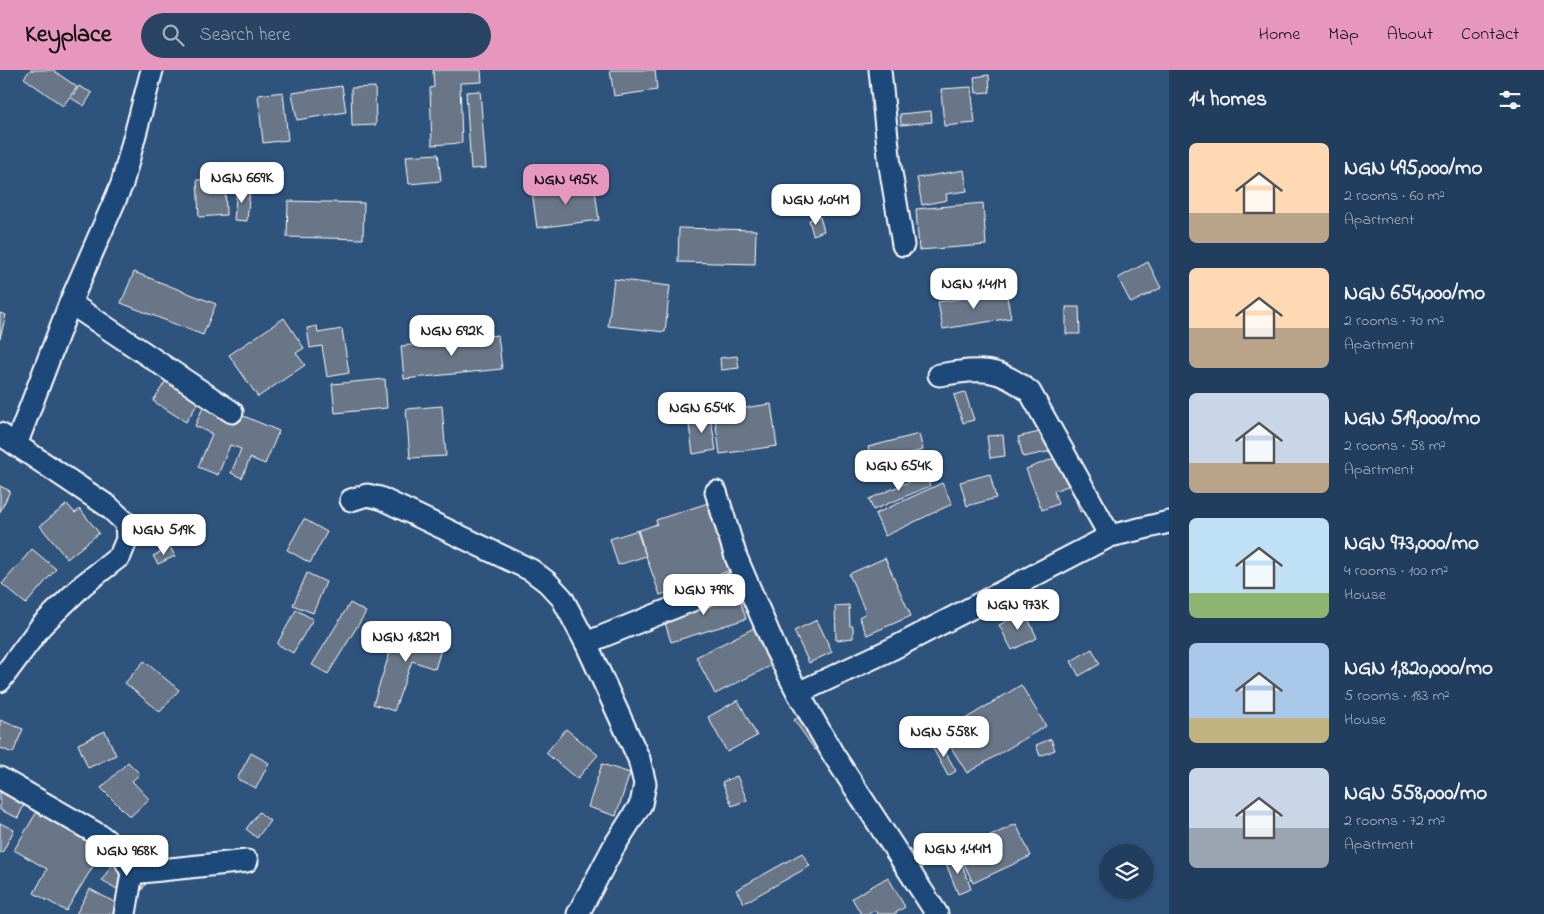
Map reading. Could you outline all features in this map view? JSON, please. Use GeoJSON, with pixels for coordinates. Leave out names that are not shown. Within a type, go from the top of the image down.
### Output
{"type":"FeatureCollection","features":[{"type":"Feature","properties":{"kind":"street"},"geometry":{"type":"LineString","coordinates":[[0,681],[40,626],[83,584],[120,556],[127,539],[126,523],[109,507],[8,439],[122,184],[152,70]]}},
{"type":"Feature","properties":{"kind":"street"},"geometry":{"type":"LineString","coordinates":[[880,70],[890,166],[903,245]]}},
{"type":"Feature","properties":{"kind":"street"},"geometry":{"type":"LineString","coordinates":[[70,303],[232,412]]}},
{"type":"Feature","properties":{"kind":"street"},"geometry":{"type":"LineString","coordinates":[[939,375],[969,370],[994,371],[1016,380],[1030,392],[1110,536]]}},
{"type":"Feature","properties":{"kind":"street"},"geometry":{"type":"LineString","coordinates":[[716,492],[736,558],[776,650],[798,693],[833,754],[937,914]]}},
{"type":"Feature","properties":{"kind":"street"},"geometry":{"type":"LineString","coordinates":[[351,500],[367,495],[380,498],[531,570],[547,582],[562,598],[586,643],[639,759],[645,784],[641,804],[613,848],[578,914]]}},
{"type":"Feature","properties":{"kind":"street"},"geometry":{"type":"LineString","coordinates":[[798,693],[894,648],[1110,536],[1169,522]]}},
{"type":"Feature","properties":{"kind":"street"},"geometry":{"type":"LineString","coordinates":[[586,643],[745,579]]}},
{"type":"Feature","properties":{"kind":"street"},"geometry":{"type":"LineString","coordinates":[[0,778],[102,836],[122,852],[132,873],[124,914]]}},
{"type":"Feature","properties":{"kind":"street"},"geometry":{"type":"LineString","coordinates":[[132,873],[247,861]]}},
{"type":"Feature","properties":{"kind":"building"},"geometry":{"type":"Polygon","coordinates":[[[30,70],[53,70],[77,87],[63,106],[24,78],[30,70]]]}},
{"type":"Feature","properties":{"kind":"building"},"geometry":{"type":"Polygon","coordinates":[[[433,70],[481,70],[482,82],[460,83],[462,143],[432,145],[430,88],[434,87],[433,70]]]}},
{"type":"Feature","properties":{"kind":"building"},"geometry":{"type":"Polygon","coordinates":[[[610,70],[655,70],[657,90],[614,96],[610,70]]]}},
{"type":"Feature","properties":{"kind":"building"},"geometry":{"type":"Polygon","coordinates":[[[989,75],[990,92],[976,93],[974,77],[989,75]]]}},
{"type":"Feature","properties":{"kind":"building"},"geometry":{"type":"Polygon","coordinates":[[[79,86],[92,93],[84,106],[71,98],[79,86]]]}},
{"type":"Feature","properties":{"kind":"building"},"geometry":{"type":"Polygon","coordinates":[[[342,86],[346,112],[297,120],[292,93],[342,86]]]}},
{"type":"Feature","properties":{"kind":"building"},"geometry":{"type":"Polygon","coordinates":[[[375,87],[376,125],[352,126],[351,88],[375,87]]]}},
{"type":"Feature","properties":{"kind":"building"},"geometry":{"type":"Polygon","coordinates":[[[971,87],[975,123],[944,126],[941,89],[971,87]]]}},
{"type":"Feature","properties":{"kind":"building"},"geometry":{"type":"Polygon","coordinates":[[[480,91],[486,168],[471,169],[466,92],[480,91]]]}},
{"type":"Feature","properties":{"kind":"building"},"geometry":{"type":"Polygon","coordinates":[[[283,92],[288,140],[263,143],[258,95],[283,92]]]}},
{"type":"Feature","properties":{"kind":"building"},"geometry":{"type":"Polygon","coordinates":[[[931,111],[932,122],[901,125],[900,114],[931,111]]]}},
{"type":"Feature","properties":{"kind":"building"},"geometry":{"type":"Polygon","coordinates":[[[438,154],[441,181],[409,184],[406,156],[438,154]]]}},
{"type":"Feature","properties":{"kind":"building"},"geometry":{"type":"Polygon","coordinates":[[[964,170],[967,191],[946,194],[947,200],[922,205],[917,178],[964,170]]]}},
{"type":"Feature","properties":{"kind":"building"},"geometry":{"type":"Polygon","coordinates":[[[225,178],[226,215],[199,217],[197,180],[225,178]]]}},
{"type":"Feature","properties":{"kind":"building"},"geometry":{"type":"Polygon","coordinates":[[[594,183],[599,220],[537,228],[532,191],[594,183]]]}},
{"type":"Feature","properties":{"kind":"building"},"geometry":{"type":"Polygon","coordinates":[[[237,188],[250,189],[247,221],[234,220],[237,188]]]}},
{"type":"Feature","properties":{"kind":"building"},"geometry":{"type":"Polygon","coordinates":[[[288,201],[364,203],[363,239],[287,237],[288,201]]]}},
{"type":"Feature","properties":{"kind":"building"},"geometry":{"type":"Polygon","coordinates":[[[983,203],[986,245],[919,250],[916,209],[983,203]]]}},
{"type":"Feature","properties":{"kind":"building"},"geometry":{"type":"Polygon","coordinates":[[[820,217],[824,231],[813,235],[809,220],[820,217]]]}},
{"type":"Feature","properties":{"kind":"building"},"geometry":{"type":"Polygon","coordinates":[[[679,228],[756,230],[755,264],[678,262],[679,228]]]}},
{"type":"Feature","properties":{"kind":"building"},"geometry":{"type":"Polygon","coordinates":[[[1148,262],[1161,288],[1131,303],[1118,278],[1148,262]]]}},
{"type":"Feature","properties":{"kind":"building"},"geometry":{"type":"Polygon","coordinates":[[[134,272],[216,304],[203,335],[121,303],[134,272]]]}},
{"type":"Feature","properties":{"kind":"building"},"geometry":{"type":"Polygon","coordinates":[[[614,279],[670,286],[665,332],[608,326],[614,279]]]}},
{"type":"Feature","properties":{"kind":"building"},"geometry":{"type":"Polygon","coordinates":[[[1006,292],[1011,318],[943,329],[938,302],[1006,292]]]}},
{"type":"Feature","properties":{"kind":"building"},"geometry":{"type":"Polygon","coordinates":[[[1066,307],[1079,307],[1080,334],[1066,334],[1066,307]]]}},
{"type":"Feature","properties":{"kind":"building"},"geometry":{"type":"Polygon","coordinates":[[[0,313],[6,315],[0,338],[0,313]]]}},
{"type":"Feature","properties":{"kind":"building"},"geometry":{"type":"Polygon","coordinates":[[[284,318],[304,348],[296,353],[305,365],[258,397],[229,355],[284,318]]]}},
{"type":"Feature","properties":{"kind":"building"},"geometry":{"type":"Polygon","coordinates":[[[317,326],[318,333],[342,329],[349,373],[327,377],[322,346],[310,348],[307,328],[317,326]]]}},
{"type":"Feature","properties":{"kind":"building"},"geometry":{"type":"Polygon","coordinates":[[[498,335],[502,369],[404,379],[401,346],[498,335]]]}},
{"type":"Feature","properties":{"kind":"building"},"geometry":{"type":"Polygon","coordinates":[[[737,356],[739,368],[721,370],[720,358],[737,356]]]}},
{"type":"Feature","properties":{"kind":"building"},"geometry":{"type":"Polygon","coordinates":[[[172,371],[205,392],[186,422],[153,401],[172,371]]]}},
{"type":"Feature","properties":{"kind":"building"},"geometry":{"type":"Polygon","coordinates":[[[385,379],[387,408],[335,413],[332,384],[385,379]]]}},
{"type":"Feature","properties":{"kind":"building"},"geometry":{"type":"Polygon","coordinates":[[[965,392],[974,420],[963,423],[954,395],[965,392]]]}},
{"type":"Feature","properties":{"kind":"building"},"geometry":{"type":"Polygon","coordinates":[[[206,400],[279,431],[265,464],[250,458],[242,478],[231,473],[241,449],[230,445],[218,475],[198,467],[212,434],[195,426],[206,400]]]}},
{"type":"Feature","properties":{"kind":"building"},"geometry":{"type":"Polygon","coordinates":[[[771,404],[777,446],[720,454],[714,412],[771,404]]]}},
{"type":"Feature","properties":{"kind":"building"},"geometry":{"type":"Polygon","coordinates":[[[442,406],[446,456],[410,458],[406,409],[442,406]]]}},
{"type":"Feature","properties":{"kind":"building"},"geometry":{"type":"Polygon","coordinates":[[[710,414],[716,450],[693,454],[688,418],[710,414]]]}},
{"type":"Feature","properties":{"kind":"building"},"geometry":{"type":"Polygon","coordinates":[[[1048,430],[1052,451],[1023,457],[1018,437],[1048,430]]]}},
{"type":"Feature","properties":{"kind":"building"},"geometry":{"type":"Polygon","coordinates":[[[919,434],[923,450],[872,463],[868,447],[919,434]]]}},
{"type":"Feature","properties":{"kind":"building"},"geometry":{"type":"Polygon","coordinates":[[[1003,435],[1005,456],[990,458],[987,436],[1003,435]]]}},
{"type":"Feature","properties":{"kind":"building"},"geometry":{"type":"Polygon","coordinates":[[[1071,452],[1092,508],[1080,512],[1070,485],[1054,491],[1058,504],[1042,510],[1026,469],[1071,452]]]}},
{"type":"Feature","properties":{"kind":"building"},"geometry":{"type":"Polygon","coordinates":[[[990,474],[996,498],[967,506],[960,482],[990,474]]]}},
{"type":"Feature","properties":{"kind":"building"},"geometry":{"type":"Polygon","coordinates":[[[925,475],[930,486],[873,510],[869,499],[925,475]]]}},
{"type":"Feature","properties":{"kind":"building"},"geometry":{"type":"Polygon","coordinates":[[[942,483],[952,504],[885,536],[875,514],[942,483]]]}},
{"type":"Feature","properties":{"kind":"building"},"geometry":{"type":"Polygon","coordinates":[[[0,486],[10,491],[0,512],[0,486]]]}},
{"type":"Feature","properties":{"kind":"building"},"geometry":{"type":"Polygon","coordinates":[[[711,502],[734,569],[660,595],[637,531],[657,524],[656,520],[711,502]]]}},
{"type":"Feature","properties":{"kind":"building"},"geometry":{"type":"Polygon","coordinates":[[[67,504],[75,513],[80,509],[99,533],[67,559],[40,526],[67,504]]]}},
{"type":"Feature","properties":{"kind":"building"},"geometry":{"type":"Polygon","coordinates":[[[304,519],[327,532],[310,563],[287,550],[304,519]]]}},
{"type":"Feature","properties":{"kind":"building"},"geometry":{"type":"Polygon","coordinates":[[[638,530],[646,556],[618,565],[610,539],[638,530]]]}},
{"type":"Feature","properties":{"kind":"building"},"geometry":{"type":"Polygon","coordinates":[[[170,547],[175,556],[158,564],[153,556],[170,547]]]}},
{"type":"Feature","properties":{"kind":"building"},"geometry":{"type":"Polygon","coordinates":[[[32,549],[56,569],[26,604],[2,584],[32,549]]]}},
{"type":"Feature","properties":{"kind":"building"},"geometry":{"type":"Polygon","coordinates":[[[885,558],[911,616],[867,635],[859,617],[866,613],[849,574],[885,558]]]}},
{"type":"Feature","properties":{"kind":"building"},"geometry":{"type":"Polygon","coordinates":[[[307,573],[326,582],[313,613],[293,605],[307,573]]]}},
{"type":"Feature","properties":{"kind":"building"},"geometry":{"type":"Polygon","coordinates":[[[737,590],[746,619],[671,642],[662,613],[737,590]]]}},
{"type":"Feature","properties":{"kind":"building"},"geometry":{"type":"Polygon","coordinates":[[[350,603],[366,612],[328,674],[312,665],[350,603]]]}},
{"type":"Feature","properties":{"kind":"building"},"geometry":{"type":"Polygon","coordinates":[[[849,605],[850,626],[853,626],[853,638],[836,640],[835,606],[849,605]]]}},
{"type":"Feature","properties":{"kind":"building"},"geometry":{"type":"Polygon","coordinates":[[[296,610],[313,619],[293,653],[277,644],[296,610]]]}},
{"type":"Feature","properties":{"kind":"building"},"geometry":{"type":"Polygon","coordinates":[[[1025,612],[1037,638],[1012,650],[999,625],[1025,612]]]}},
{"type":"Feature","properties":{"kind":"building"},"geometry":{"type":"Polygon","coordinates":[[[817,620],[832,652],[809,663],[794,631],[817,620]]]}},
{"type":"Feature","properties":{"kind":"building"},"geometry":{"type":"Polygon","coordinates":[[[762,624],[780,661],[715,694],[696,657],[762,624]]]}},
{"type":"Feature","properties":{"kind":"building"},"geometry":{"type":"Polygon","coordinates":[[[399,625],[444,640],[435,669],[412,661],[394,711],[373,704],[399,625]]]}},
{"type":"Feature","properties":{"kind":"building"},"geometry":{"type":"Polygon","coordinates":[[[1092,649],[1100,664],[1079,676],[1071,661],[1092,649]]]}},
{"type":"Feature","properties":{"kind":"building"},"geometry":{"type":"Polygon","coordinates":[[[144,661],[179,690],[160,712],[125,683],[144,661]]]}},
{"type":"Feature","properties":{"kind":"building"},"geometry":{"type":"Polygon","coordinates":[[[1021,685],[1046,726],[967,773],[942,733],[1021,685]]]}},
{"type":"Feature","properties":{"kind":"building"},"geometry":{"type":"Polygon","coordinates":[[[738,700],[757,736],[727,752],[708,717],[738,700]]]}},
{"type":"Feature","properties":{"kind":"building"},"geometry":{"type":"Polygon","coordinates":[[[812,708],[832,737],[815,750],[794,720],[812,708]]]}},
{"type":"Feature","properties":{"kind":"building"},"geometry":{"type":"Polygon","coordinates":[[[0,720],[23,729],[13,753],[0,748],[0,720]]]}},
{"type":"Feature","properties":{"kind":"building"},"geometry":{"type":"Polygon","coordinates":[[[566,729],[598,755],[577,779],[546,753],[566,729]]]}},
{"type":"Feature","properties":{"kind":"building"},"geometry":{"type":"Polygon","coordinates":[[[105,731],[116,755],[88,768],[78,744],[105,731]]]}},
{"type":"Feature","properties":{"kind":"building"},"geometry":{"type":"Polygon","coordinates":[[[1051,739],[1055,750],[1040,756],[1036,745],[1051,739]]]}},
{"type":"Feature","properties":{"kind":"building"},"geometry":{"type":"Polygon","coordinates":[[[939,741],[956,771],[948,776],[931,745],[939,741]]]}},
{"type":"Feature","properties":{"kind":"building"},"geometry":{"type":"Polygon","coordinates":[[[251,753],[269,763],[256,788],[237,779],[251,753]]]}},
{"type":"Feature","properties":{"kind":"building"},"geometry":{"type":"Polygon","coordinates":[[[128,762],[140,774],[132,781],[149,799],[130,817],[101,788],[128,762]]]}},
{"type":"Feature","properties":{"kind":"building"},"geometry":{"type":"Polygon","coordinates":[[[602,764],[630,773],[616,816],[588,807],[602,764]]]}},
{"type":"Feature","properties":{"kind":"building"},"geometry":{"type":"Polygon","coordinates":[[[0,775],[31,789],[18,818],[0,810],[0,775]]]}},
{"type":"Feature","properties":{"kind":"building"},"geometry":{"type":"Polygon","coordinates":[[[737,776],[747,800],[732,806],[722,782],[737,776]]]}},
{"type":"Feature","properties":{"kind":"building"},"geometry":{"type":"Polygon","coordinates":[[[44,800],[104,848],[66,911],[34,893],[47,869],[14,850],[44,800]]]}},
{"type":"Feature","properties":{"kind":"building"},"geometry":{"type":"Polygon","coordinates":[[[259,812],[270,821],[257,838],[246,829],[259,812]]]}},
{"type":"Feature","properties":{"kind":"building"},"geometry":{"type":"Polygon","coordinates":[[[0,823],[14,830],[2,853],[0,852],[0,823]]]}},
{"type":"Feature","properties":{"kind":"building"},"geometry":{"type":"Polygon","coordinates":[[[1016,824],[1031,856],[973,883],[958,851],[1016,824]]]}},
{"type":"Feature","properties":{"kind":"building"},"geometry":{"type":"Polygon","coordinates":[[[802,853],[810,866],[744,903],[736,890],[802,853]]]}},
{"type":"Feature","properties":{"kind":"building"},"geometry":{"type":"Polygon","coordinates":[[[119,854],[152,875],[135,900],[102,880],[119,854]]]}},
{"type":"Feature","properties":{"kind":"building"},"geometry":{"type":"Polygon","coordinates":[[[959,856],[971,889],[958,894],[945,861],[959,856]]]}},
{"type":"Feature","properties":{"kind":"building"},"geometry":{"type":"Polygon","coordinates":[[[888,877],[905,907],[894,914],[877,914],[875,910],[868,914],[861,914],[852,898],[888,877]]]}},
{"type":"Feature","properties":{"kind":"building"},"geometry":{"type":"Polygon","coordinates":[[[90,889],[125,908],[122,914],[76,914],[90,889]]]}}]}
